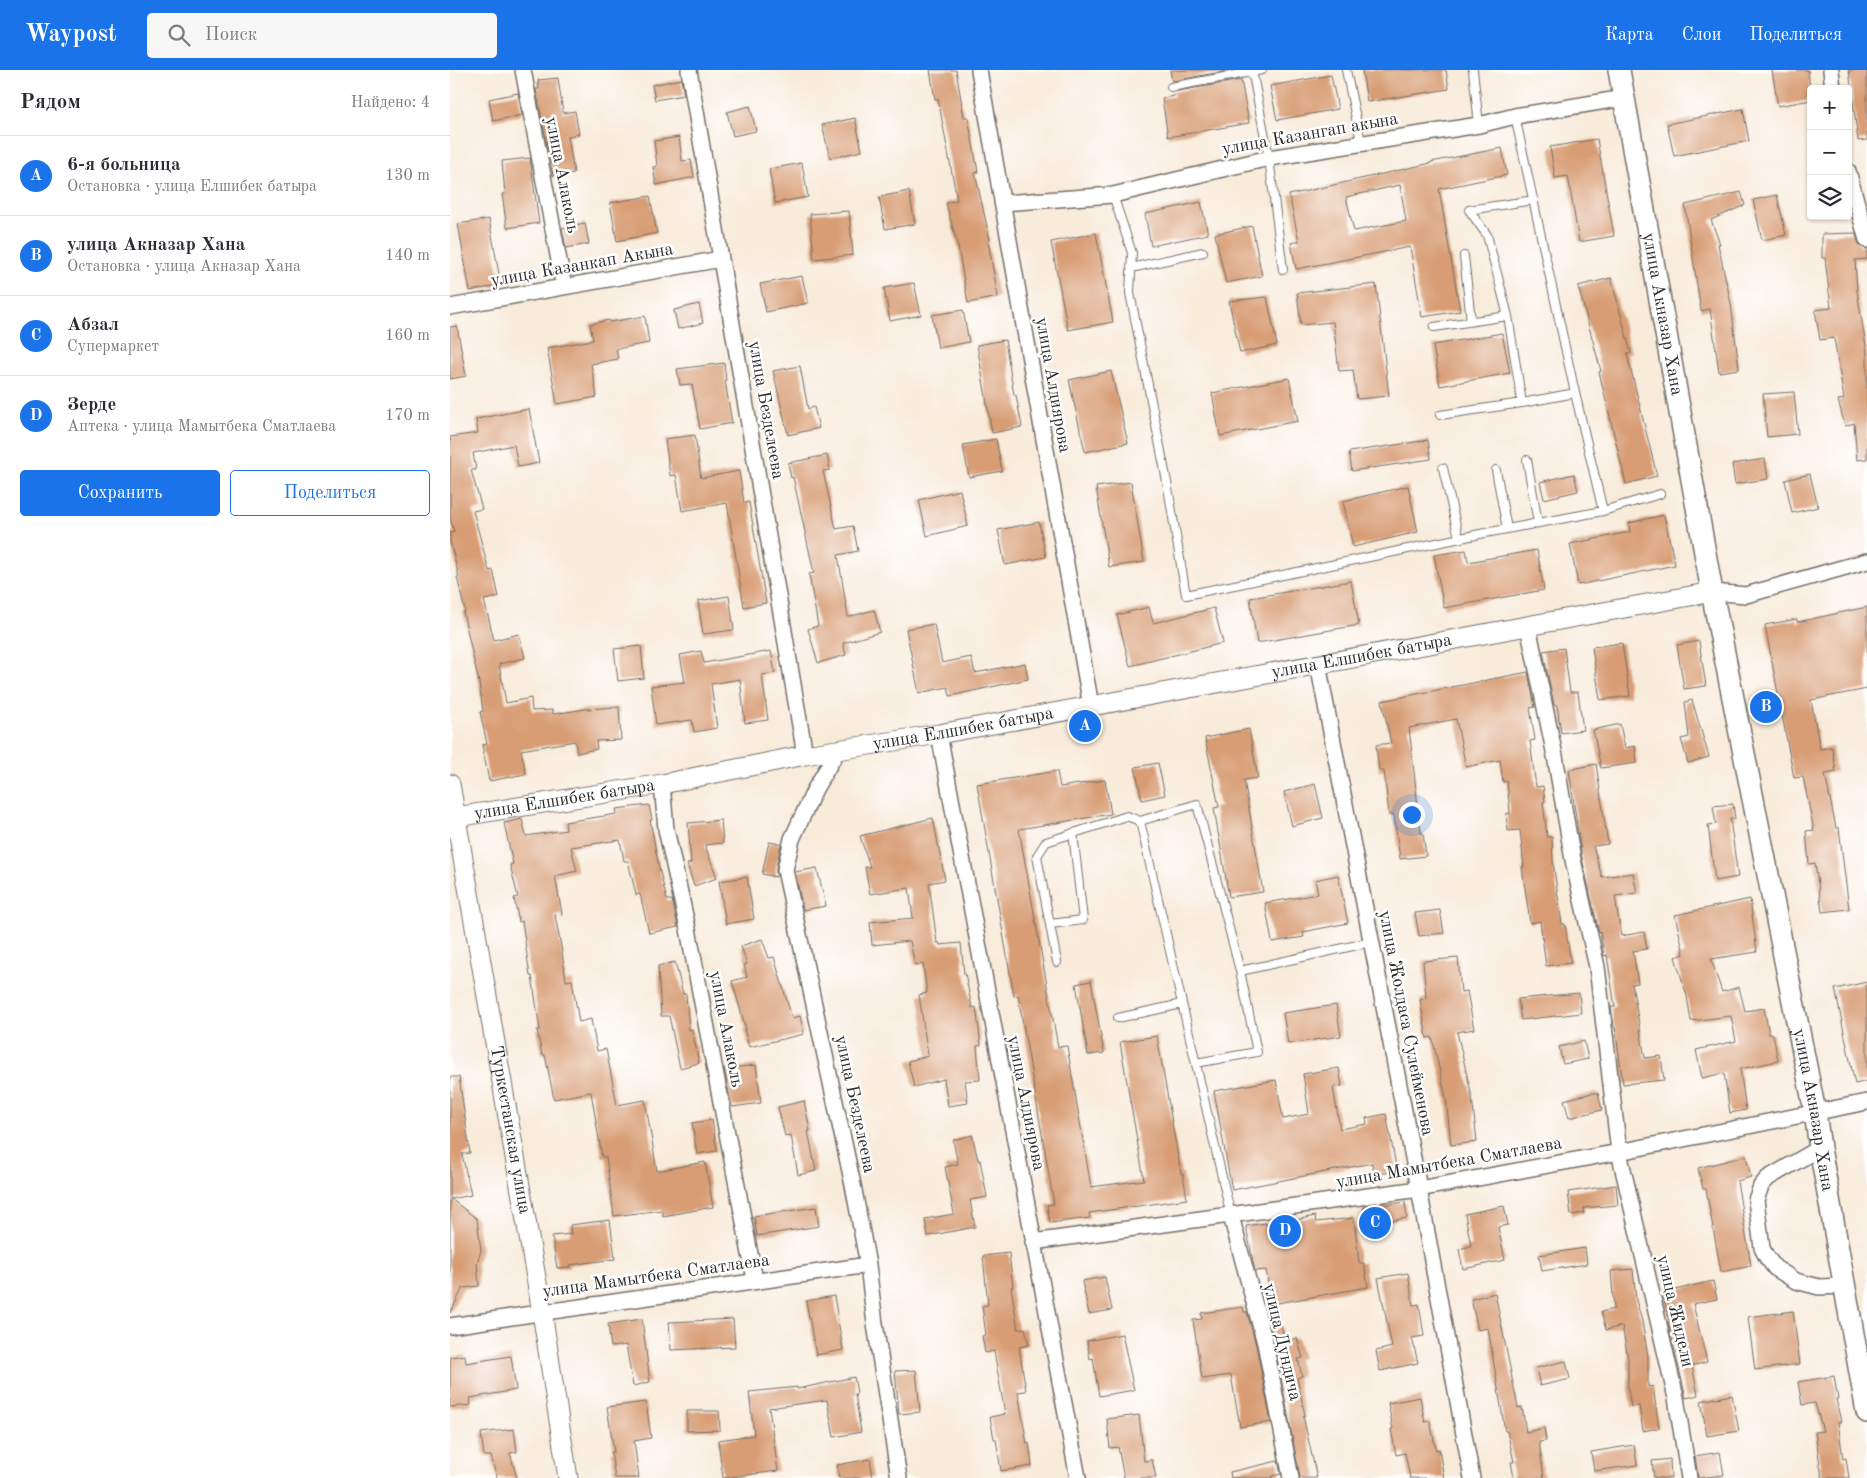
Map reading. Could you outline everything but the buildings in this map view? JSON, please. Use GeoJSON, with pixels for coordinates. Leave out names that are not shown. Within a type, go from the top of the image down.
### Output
{"type":"FeatureCollection","features":[{"type":"Feature","properties":{"kind":"main road","name":"улица Акназар Хана"},"geometry":{"type":"LineString","coordinates":[[1619,70],[1712,592],[1815,1112],[1867,1412]]}},
{"type":"Feature","properties":{"kind":"street","name":"улица Алаколь"},"geometry":{"type":"LineString","coordinates":[[523,70],[564,287]]}},
{"type":"Feature","properties":{"kind":"street","name":"улица Безделеева"},"geometry":{"type":"LineString","coordinates":[[689,70],[805,755]]}},
{"type":"Feature","properties":{"kind":"street","name":"улица Алдиярова"},"geometry":{"type":"LineString","coordinates":[[979,70],[1091,706]]}},
{"type":"Feature","properties":{"kind":"street"},"geometry":{"type":"LineString","coordinates":[[1831,70],[1833,85]]}},
{"type":"Feature","properties":{"kind":"street","name":"улица Казангап акына"},"geometry":{"type":"LineString","coordinates":[[1002,203],[1113,195],[1269,158],[1361,142],[1479,125],[1515,116],[1624,98]]}},
{"type":"Feature","properties":{"kind":"street"},"geometry":{"type":"LineString","coordinates":[[1849,175],[1867,240]]}},
{"type":"Feature","properties":{"kind":"street","name":"улица Казанкап Акына"},"geometry":{"type":"LineString","coordinates":[[450,307],[721,259]]}},
{"type":"Feature","properties":{"kind":"street"},"geometry":{"type":"LineString","coordinates":[[1712,592],[1746,595],[1867,561]]}},
{"type":"Feature","properties":{"kind":"street","name":"улица Елшибек батыра"},"geometry":{"type":"LineString","coordinates":[[453,817],[662,784],[805,755],[939,734],[1712,592]]}},
{"type":"Feature","properties":{"kind":"street","name":"улица Жидели"},"geometry":{"type":"LineString","coordinates":[[1528,626],[1555,756],[1573,860],[1597,967],[1619,1152],[1676,1398],[1689,1478]]}},
{"type":"Feature","properties":{"kind":"street","name":"улица Жолдаса Сулейменова"},"geometry":{"type":"LineString","coordinates":[[1318,664],[1472,1478]]}},
{"type":"Feature","properties":{"kind":"street","name":"улица Алдиярова"},"geometry":{"type":"LineString","coordinates":[[939,734],[1078,1478]]}},
{"type":"Feature","properties":{"kind":"street","name":"улица Безделеева"},"geometry":{"type":"LineString","coordinates":[[838,750],[815,789],[792,839],[785,870],[853,1185],[868,1265],[875,1324],[899,1478]]}},
{"type":"Feature","properties":{"kind":"street","name":"Туркестанская улица"},"geometry":{"type":"LineString","coordinates":[[450,784],[453,817],[542,1312],[568,1478]]}},
{"type":"Feature","properties":{"kind":"street","name":"улица Алаколь"},"geometry":{"type":"LineString","coordinates":[[662,784],[666,829],[688,929],[755,1280]]}},
{"type":"Feature","properties":{"kind":"street","name":"улица Мамытбека Сматлаева"},"geometry":{"type":"LineString","coordinates":[[1033,1242],[1419,1190],[1867,1102]]}},
{"type":"Feature","properties":{"kind":"street"},"geometry":{"type":"LineString","coordinates":[[1820,1148],[1768,1178],[1761,1186],[1756,1200],[1762,1248],[1775,1268],[1796,1281],[1819,1287],[1845,1286]]}},
{"type":"Feature","properties":{"kind":"street","name":"улица Дундича"},"geometry":{"type":"LineString","coordinates":[[1231,1216],[1266,1342],[1291,1478]]}},
{"type":"Feature","properties":{"kind":"street","name":"улица Мамытбека Сматлаева"},"geometry":{"type":"LineString","coordinates":[[450,1326],[868,1265]]}},
{"type":"Feature","properties":{"kind":"lane"},"geometry":{"type":"LineString","coordinates":[[1171,87],[1262,70]]}},
{"type":"Feature","properties":{"kind":"lane"},"geometry":{"type":"LineString","coordinates":[[1346,70],[1361,142]]}},
{"type":"Feature","properties":{"kind":"lane"},"geometry":{"type":"LineString","coordinates":[[1474,70],[1479,125]]}},
{"type":"Feature","properties":{"kind":"lane"},"geometry":{"type":"LineString","coordinates":[[1252,71],[1269,158],[1282,270]]}},
{"type":"Feature","properties":{"kind":"lane"},"geometry":{"type":"LineString","coordinates":[[1515,116],[1575,393],[1603,512]]}},
{"type":"Feature","properties":{"kind":"lane"},"geometry":{"type":"LineString","coordinates":[[1113,195],[1132,253],[1130,293],[1167,482],[1186,595],[1459,538],[1603,512],[1660,494]]}},
{"type":"Feature","properties":{"kind":"lane"},"geometry":{"type":"LineString","coordinates":[[1522,403],[1508,316],[1487,235],[1469,210],[1534,200]]}},
{"type":"Feature","properties":{"kind":"lane"},"geometry":{"type":"LineString","coordinates":[[1131,268],[1203,252]]}},
{"type":"Feature","properties":{"kind":"lane"},"geometry":{"type":"LineString","coordinates":[[1464,256],[1471,321]]}},
{"type":"Feature","properties":{"kind":"lane"},"geometry":{"type":"LineString","coordinates":[[1434,326],[1508,316]]}},
{"type":"Feature","properties":{"kind":"lane"},"geometry":{"type":"LineString","coordinates":[[1440,414],[1522,403],[1575,393]]}},
{"type":"Feature","properties":{"kind":"lane"},"geometry":{"type":"LineString","coordinates":[[1527,460],[1538,523]]}},
{"type":"Feature","properties":{"kind":"lane"},"geometry":{"type":"LineString","coordinates":[[1442,468],[1459,538]]}},
{"type":"Feature","properties":{"kind":"lane"},"geometry":{"type":"LineString","coordinates":[[1496,470],[1506,529]]}},
{"type":"Feature","properties":{"kind":"lane"},"geometry":{"type":"LineString","coordinates":[[1058,962],[1037,856],[1046,842],[1128,816],[1140,822],[1197,804],[1240,971],[1257,1052],[1196,1064]]}},
{"type":"Feature","properties":{"kind":"lane"},"geometry":{"type":"LineString","coordinates":[[1140,822],[1231,1216]]}},
{"type":"Feature","properties":{"kind":"lane"},"geometry":{"type":"LineString","coordinates":[[1050,924],[1083,920],[1073,833]]}},
{"type":"Feature","properties":{"kind":"lane"},"geometry":{"type":"LineString","coordinates":[[1240,971],[1371,942]]}},
{"type":"Feature","properties":{"kind":"lane"},"geometry":{"type":"LineString","coordinates":[[1118,1018],[1182,1004]]}},
{"type":"Feature","properties":{"kind":"place","name":"улица Акназар Хана"},"geometry":{"type":"Point","coordinates":[1766,707]}},
{"type":"Feature","properties":{"kind":"place","name":"6-я больница"},"geometry":{"type":"Point","coordinates":[1085,726]}},
{"type":"Feature","properties":{"kind":"place","name":"Абзал"},"geometry":{"type":"Point","coordinates":[1375,1223]}},
{"type":"Feature","properties":{"kind":"place","name":"Зерде"},"geometry":{"type":"Point","coordinates":[1285,1231]}}]}
